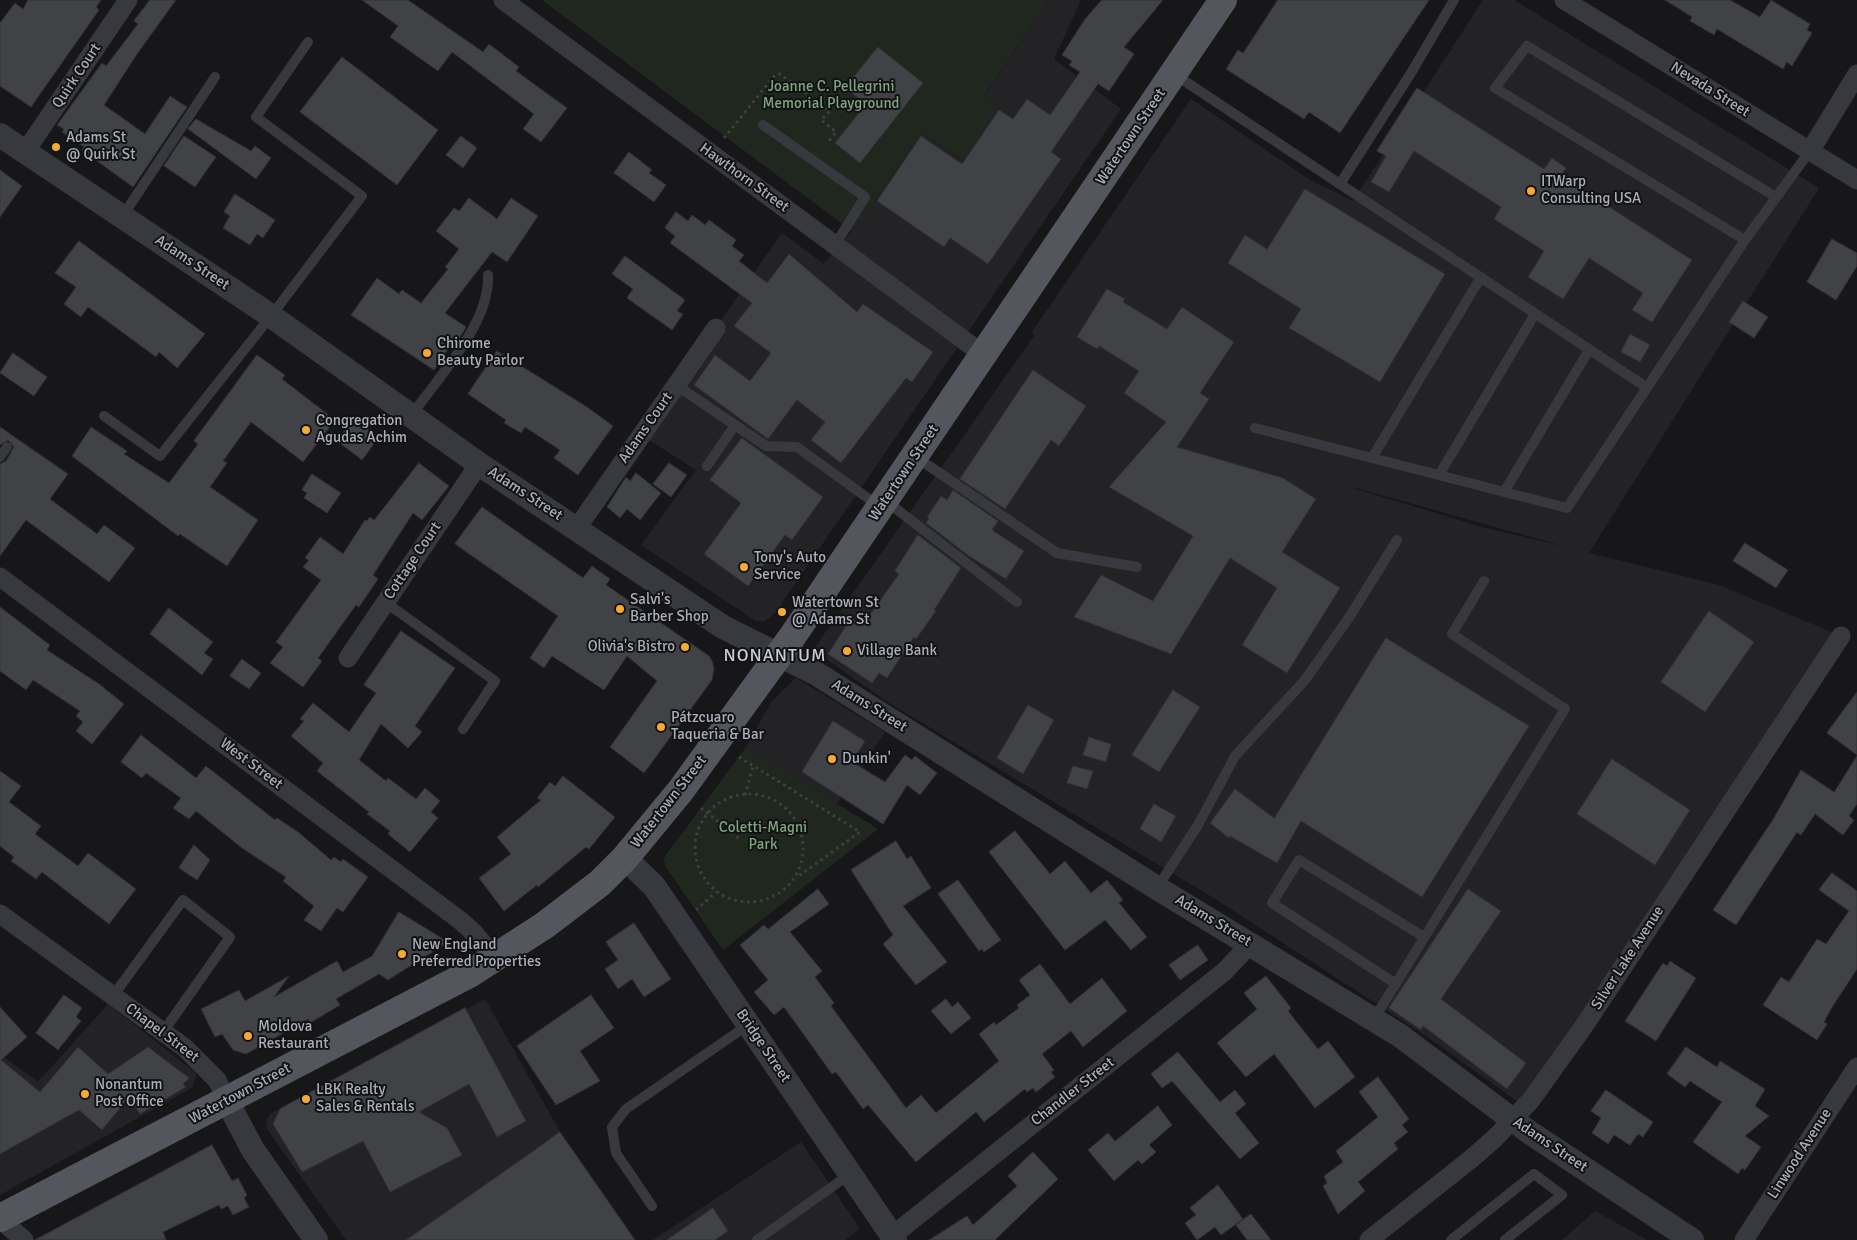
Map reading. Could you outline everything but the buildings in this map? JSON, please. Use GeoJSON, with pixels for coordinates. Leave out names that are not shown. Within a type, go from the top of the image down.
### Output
{"type":"FeatureCollection","features":[{"type":"Feature","properties":{"kind":"main road","name":"Watertown Street"},"geometry":{"type":"LineString","coordinates":[[0,1218],[227,1102],[495,959],[600,883],[625,858],[663,813],[780,654],[1174,74],[1213,4]]}},
{"type":"Feature","properties":{"kind":"street","name":"Quirk Court"},"geometry":{"type":"LineString","coordinates":[[25,152],[128,0]]}},
{"type":"Feature","properties":{"kind":"street","name":"Hawthorn Street"},"geometry":{"type":"LineString","coordinates":[[503,0],[984,355]]}},
{"type":"Feature","properties":{"kind":"street","name":"Nevada Street"},"geometry":{"type":"LineString","coordinates":[[1564,0],[1857,180]]}},
{"type":"Feature","properties":{"kind":"street"},"geometry":{"type":"LineString","coordinates":[[1810,151],[1857,74]]}},
{"type":"Feature","properties":{"kind":"street","name":"Adams Street"},"geometry":{"type":"LineString","coordinates":[[0,135],[272,316],[479,464],[723,627],[817,674],[1157,888],[1374,1020],[1427,1055],[1513,1120],[1692,1240]]}},
{"type":"Feature","properties":{"kind":"street","name":"Adams Court"},"geometry":{"type":"LineString","coordinates":[[577,528],[716,328]]}},
{"type":"Feature","properties":{"kind":"street","name":"Cottage Court"},"geometry":{"type":"LineString","coordinates":[[348,658],[479,464]]}},
{"type":"Feature","properties":{"kind":"street","name":"West Street"},"geometry":{"type":"LineString","coordinates":[[0,577],[462,921],[495,959]]}},
{"type":"Feature","properties":{"kind":"street","name":"Silver Lake Avenue"},"geometry":{"type":"LineString","coordinates":[[1369,1240],[1471,1159],[1513,1120],[1531,1100],[1584,1026],[1841,636]]}},
{"type":"Feature","properties":{"kind":"street","name":"Bridge Street"},"geometry":{"type":"LineString","coordinates":[[625,858],[654,886],[893,1238]]}},
{"type":"Feature","properties":{"kind":"street","name":"Chapel Street"},"geometry":{"type":"LineString","coordinates":[[0,914],[163,1032],[204,1065],[217,1080],[253,1150],[316,1240]]}},
{"type":"Feature","properties":{"kind":"street","name":"Chandler Street"},"geometry":{"type":"LineString","coordinates":[[893,1238],[1225,972],[1250,944]]}},
{"type":"Feature","properties":{"kind":"street","name":"Linwood Avenue"},"geometry":{"type":"LineString","coordinates":[[1744,1240],[1857,1067]]}},
{"type":"Feature","properties":{"kind":"street"},"geometry":{"type":"LineString","coordinates":[[0,1218],[24,1240]]}},
{"type":"Feature","properties":{"kind":"lane"},"geometry":{"type":"LineString","coordinates":[[1340,184],[1411,73],[1454,0]]}},
{"type":"Feature","properties":{"kind":"lane"},"geometry":{"type":"LineString","coordinates":[[104,416],[160,456],[272,316],[362,196],[256,117],[308,42]]}},
{"type":"Feature","properties":{"kind":"lane"},"geometry":{"type":"LineString","coordinates":[[1745,240],[1495,88],[1527,46],[1776,197]]}},
{"type":"Feature","properties":{"kind":"lane"},"geometry":{"type":"LineString","coordinates":[[1174,74],[1646,387]]}},
{"type":"Feature","properties":{"kind":"lane"},"geometry":{"type":"LineString","coordinates":[[122,217],[215,77]]}},
{"type":"Feature","properties":{"kind":"lane"},"geometry":{"type":"LineString","coordinates":[[763,125],[865,196],[835,245]]}},
{"type":"Feature","properties":{"kind":"lane"},"geometry":{"type":"LineString","coordinates":[[1255,428],[1567,508],[1745,240],[1810,151]]}},
{"type":"Feature","properties":{"kind":"lane"},"geometry":{"type":"LineString","coordinates":[[411,416],[477,324],[489,292],[488,275]]}},
{"type":"Feature","properties":{"kind":"lane"},"geometry":{"type":"LineString","coordinates":[[1372,458],[1480,277]]}},
{"type":"Feature","properties":{"kind":"lane"},"geometry":{"type":"LineString","coordinates":[[1439,475],[1535,314]]}},
{"type":"Feature","properties":{"kind":"lane"},"geometry":{"type":"LineString","coordinates":[[1504,492],[1589,350]]}},
{"type":"Feature","properties":{"kind":"lane"},"geometry":{"type":"LineString","coordinates":[[676,384],[766,446],[797,447],[883,504],[1017,602]]}},
{"type":"Feature","properties":{"kind":"lane"},"geometry":{"type":"LineString","coordinates":[[707,466],[735,425]]}},
{"type":"Feature","properties":{"kind":"lane"},"geometry":{"type":"LineString","coordinates":[[0,456],[7,447]]}},
{"type":"Feature","properties":{"kind":"lane"},"geometry":{"type":"LineString","coordinates":[[915,456],[1058,553],[1137,567]]}},
{"type":"Feature","properties":{"kind":"lane"},"geometry":{"type":"LineString","coordinates":[[1157,888],[1198,825],[1235,756],[1305,680],[1350,616],[1398,540]]}},
{"type":"Feature","properties":{"kind":"lane"},"geometry":{"type":"LineString","coordinates":[[1374,1020],[1566,709],[1452,634],[1484,581]]}},
{"type":"Feature","properties":{"kind":"lane"},"geometry":{"type":"LineString","coordinates":[[386,602],[495,682],[463,729]]}},
{"type":"Feature","properties":{"kind":"lane"},"geometry":{"type":"LineString","coordinates":[[1396,984],[1272,903],[1299,860],[1424,937]]}},
{"type":"Feature","properties":{"kind":"lane"},"geometry":{"type":"LineString","coordinates":[[113,996],[182,900],[230,937],[163,1032]]}},
{"type":"Feature","properties":{"kind":"lane"},"geometry":{"type":"LineString","coordinates":[[652,1206],[616,1153],[612,1127],[626,1109],[749,1024]]}},
{"type":"Feature","properties":{"kind":"lane"},"geometry":{"type":"LineString","coordinates":[[757,1240],[850,1174]]}},
{"type":"Feature","properties":{"kind":"lane"},"geometry":{"type":"LineString","coordinates":[[1452,1240],[1534,1174],[1562,1195],[1505,1240]]}},
{"type":"Feature","properties":{"kind":"path"},"geometry":{"type":"LineString","coordinates":[[720,143],[775,75],[780,74],[830,110],[821,120],[836,132],[829,141]]}},
{"type":"Feature","properties":{"kind":"path"},"geometry":{"type":"LineString","coordinates":[[739,757],[860,832],[795,878],[783,891],[767,900],[750,903],[732,900],[716,892],[704,879],[700,871],[695,846],[698,828],[708,813],[722,802],[745,795],[757,794],[774,800],[789,811],[799,826],[804,844],[802,862],[795,878]]}},
{"type":"Feature","properties":{"kind":"path"},"geometry":{"type":"LineString","coordinates":[[745,795],[753,766]]}},
{"type":"Feature","properties":{"kind":"path"},"geometry":{"type":"LineString","coordinates":[[701,808],[740,839]]}},
{"type":"Feature","properties":{"kind":"path"},"geometry":{"type":"LineString","coordinates":[[692,914],[716,892]]}},
{"type":"Feature","properties":{"kind":"shaded area"},"geometry":{"type":"Polygon","coordinates":[[[1048,0],[1081,0],[1054,59],[1121,109],[775,613],[765,621],[756,621],[641,545],[696,470],[641,435],[782,233],[824,264],[852,231],[923,134],[960,159],[999,108],[984,97],[1048,0]]]}},
{"type":"Feature","properties":{"kind":"shaded area"},"geometry":{"type":"Polygon","coordinates":[[[1483,0],[1514,0],[1819,188],[1589,553],[1719,585],[1841,636],[1525,1107],[1429,1038],[1217,900],[889,703],[813,650],[1034,336],[1032,332],[1191,99],[1310,180],[1353,201],[1483,0]],[[1356,488],[1482,527],[1567,547],[1356,488]]]}},
{"type":"Feature","properties":{"kind":"shaded area"},"geometry":{"type":"Polygon","coordinates":[[[796,678],[885,732],[837,804],[746,747],[772,701],[796,678]]]}},
{"type":"Feature","properties":{"kind":"shaded area"},"geometry":{"type":"Polygon","coordinates":[[[485,999],[559,1130],[630,1240],[346,1240],[267,1129],[266,1121],[270,1114],[485,999]]]}},
{"type":"Feature","properties":{"kind":"shaded area"},"geometry":{"type":"Polygon","coordinates":[[[108,1004],[197,1074],[192,1088],[0,1195],[0,1054],[38,1082],[108,1004]]]}},
{"type":"Feature","properties":{"kind":"shaded area"},"geometry":{"type":"Polygon","coordinates":[[[801,1142],[860,1229],[845,1240],[653,1240],[801,1142]]]}},
{"type":"Feature","properties":{"kind":"shaded area"},"geometry":{"type":"Polygon","coordinates":[[[1595,1211],[1647,1240],[1562,1240],[1595,1211]]]}},
{"type":"Feature","properties":{"kind":"green space","name":"Joanne C. Pellegrini Memorial Playground"},"geometry":{"type":"Polygon","coordinates":[[[542,0],[1048,0],[984,96],[999,108],[961,159],[923,134],[852,231],[542,0]]]}},
{"type":"Feature","properties":{"kind":"green space","name":"Coletti-Magni Park"},"geometry":{"type":"Polygon","coordinates":[[[746,747],[878,829],[723,950],[666,867],[663,859],[746,747]]]}},
{"type":"Feature","properties":{"kind":"place","name":"Adams St @ Quirk St"},"geometry":{"type":"Point","coordinates":[56,147]}},
{"type":"Feature","properties":{"kind":"place","name":"ITWarp Consulting USA"},"geometry":{"type":"Point","coordinates":[1531,191]}},
{"type":"Feature","properties":{"kind":"place","name":"Chirome Beauty Parlor"},"geometry":{"type":"Point","coordinates":[427,353]}},
{"type":"Feature","properties":{"kind":"place","name":"Congregation Agudas Achim"},"geometry":{"type":"Point","coordinates":[306,430]}},
{"type":"Feature","properties":{"kind":"place","name":"Tony's Auto Service"},"geometry":{"type":"Point","coordinates":[744,567]}},
{"type":"Feature","properties":{"kind":"place","name":"Salvi's Barber Shop"},"geometry":{"type":"Point","coordinates":[620,609]}},
{"type":"Feature","properties":{"kind":"place","name":"Watertown St @ Adams St"},"geometry":{"type":"Point","coordinates":[782,612]}},
{"type":"Feature","properties":{"kind":"place","name":"Olivia's Bistro"},"geometry":{"type":"Point","coordinates":[685,647]}},
{"type":"Feature","properties":{"kind":"place","name":"Village Bank"},"geometry":{"type":"Point","coordinates":[847,651]}},
{"type":"Feature","properties":{"kind":"place","name":"Pátzcuaro Taqueria & Bar"},"geometry":{"type":"Point","coordinates":[661,727]}},
{"type":"Feature","properties":{"kind":"place","name":"Dunkin'"},"geometry":{"type":"Point","coordinates":[832,759]}},
{"type":"Feature","properties":{"kind":"place","name":"New England Preferred Properties"},"geometry":{"type":"Point","coordinates":[402,954]}},
{"type":"Feature","properties":{"kind":"place","name":"Moldova Restaurant"},"geometry":{"type":"Point","coordinates":[248,1036]}},
{"type":"Feature","properties":{"kind":"place","name":"Nonantum Post Office"},"geometry":{"type":"Point","coordinates":[85,1094]}},
{"type":"Feature","properties":{"kind":"place","name":"LBK Realty Sales & Rentals"},"geometry":{"type":"Point","coordinates":[306,1099]}},
{"type":"Feature","properties":{"kind":"district","name":"NONANTUM"},"geometry":{"type":"Point","coordinates":[775,656]}}]}
